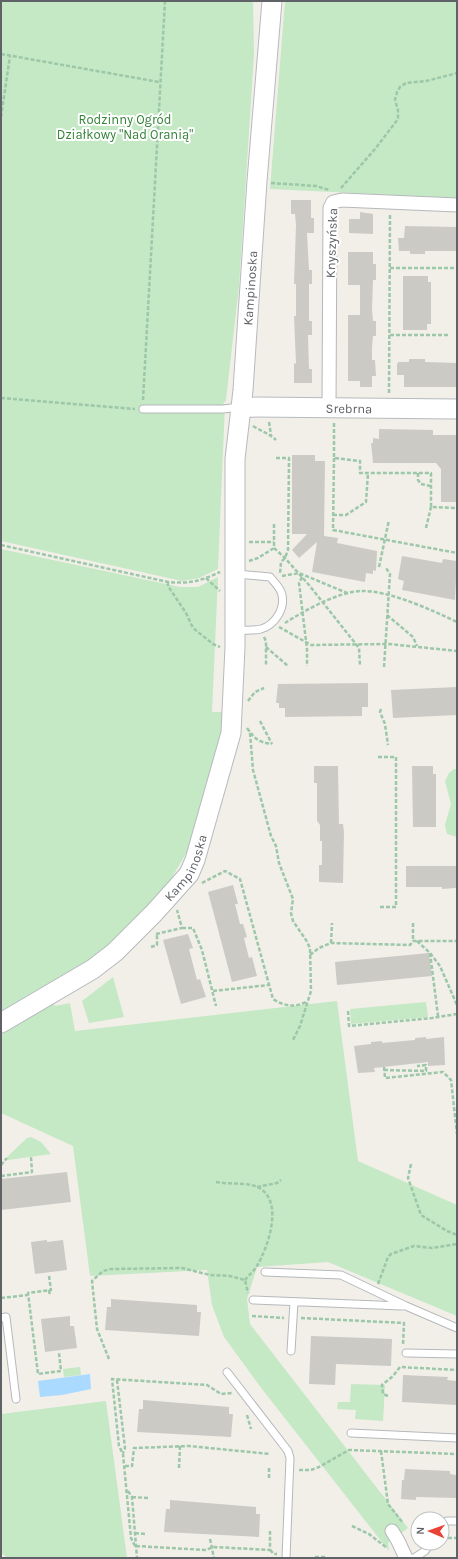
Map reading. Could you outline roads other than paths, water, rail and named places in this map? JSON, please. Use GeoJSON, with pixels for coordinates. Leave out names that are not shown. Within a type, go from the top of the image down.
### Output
{"type":"FeatureCollection","features":[{"type":"Feature","properties":{"kind":"street","name":"Kampinoska"},"geometry":{"type":"LineString","coordinates":[[1,1023],[93,969],[115,952],[154,913],[189,874],[195,860],[231,733],[235,630],[235,459],[240,414],[256,181],[272,1]]}},
{"type":"Feature","properties":{"kind":"street","name":"Knyszyńska"},"geometry":{"type":"LineString","coordinates":[[332,415],[330,208],[333,202],[342,200],[457,205]]}},
{"type":"Feature","properties":{"kind":"street","name":"Srebrna"},"geometry":{"type":"LineString","coordinates":[[240,414],[332,415],[457,409]]}},
{"type":"Feature","properties":{"kind":"street"},"geometry":{"type":"LineString","coordinates":[[392,1531],[406,1558]]}},
{"type":"Feature","properties":{"kind":"lane"},"geometry":{"type":"LineString","coordinates":[[143,409],[223,410],[240,414]]}},
{"type":"Feature","properties":{"kind":"lane"},"geometry":{"type":"LineString","coordinates":[[235,570],[270,577],[277,585],[282,595],[282,607],[278,617],[273,623],[260,630],[235,630]]}},
{"type":"Feature","properties":{"kind":"lane"},"geometry":{"type":"LineString","coordinates":[[265,1272],[341,1275],[457,1328]]}},
{"type":"Feature","properties":{"kind":"lane"},"geometry":{"type":"LineString","coordinates":[[253,1300],[406,1306]]}},
{"type":"Feature","properties":{"kind":"lane"},"geometry":{"type":"LineString","coordinates":[[292,1351],[294,1302]]}},
{"type":"Feature","properties":{"kind":"lane"},"geometry":{"type":"LineString","coordinates":[[1,1318],[6,1317],[16,1399]]}},
{"type":"Feature","properties":{"kind":"lane"},"geometry":{"type":"LineString","coordinates":[[404,1353],[457,1354]]}},
{"type":"Feature","properties":{"kind":"lane"},"geometry":{"type":"LineString","coordinates":[[227,1372],[288,1452],[290,1458],[286,1558]]}},
{"type":"Feature","properties":{"kind":"lane"},"geometry":{"type":"LineString","coordinates":[[351,1433],[457,1438]]}},
{"type":"Feature","properties":{"kind":"lane"},"geometry":{"type":"LineString","coordinates":[[414,1558],[425,1551]]}},
{"type":"Feature","properties":{"kind":"water"},"geometry":{"type":"Polygon","coordinates":[[[90,1374],[91,1389],[62,1395],[40,1397],[38,1381],[90,1374]]]}},
{"type":"Feature","properties":{"kind":"park label","name":"Rodzinny Ogród Działkowy \"Nad Oranią\""},"geometry":{"type":"Point","coordinates":[125,126]}}]}
